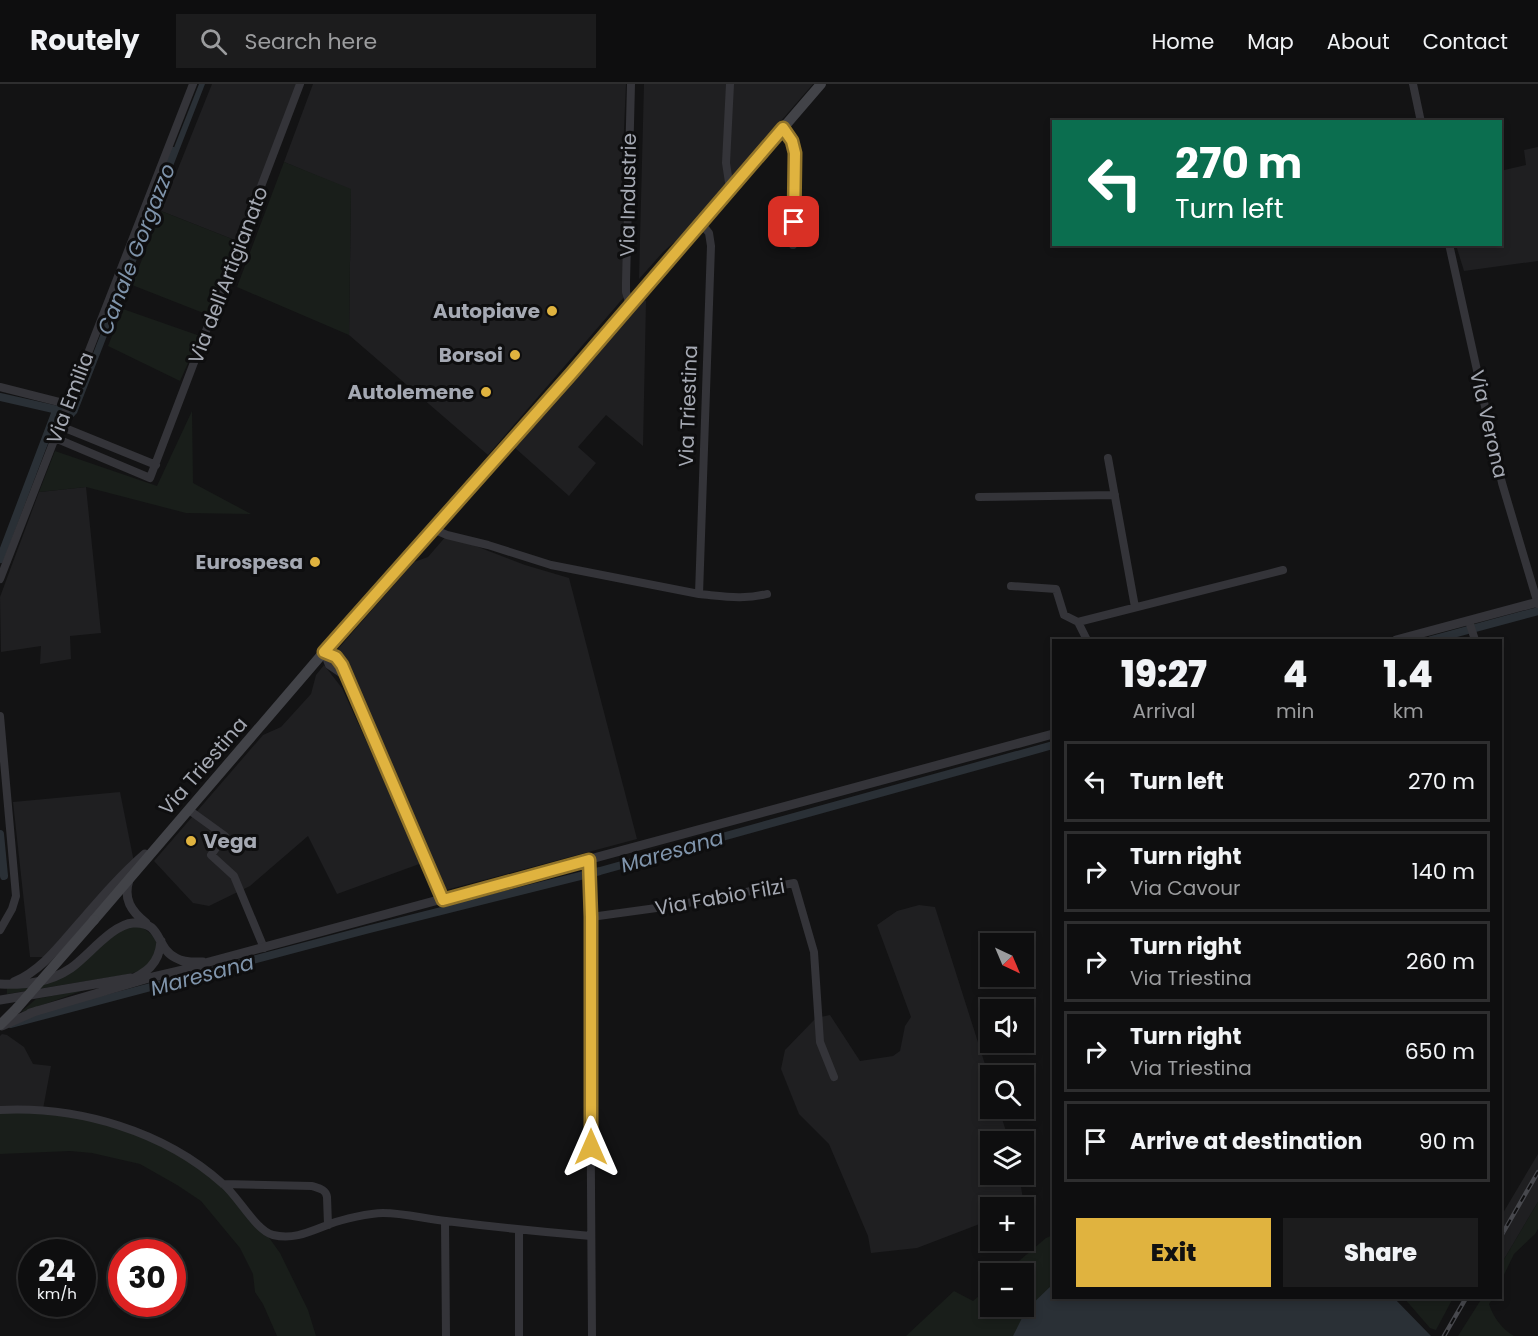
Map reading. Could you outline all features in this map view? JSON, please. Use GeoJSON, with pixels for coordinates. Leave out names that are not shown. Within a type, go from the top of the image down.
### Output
{"type":"FeatureCollection","features":[{"type":"Feature","properties":{"kind":"main road","name":"Via Triestina"},"geometry":{"type":"LineString","coordinates":[[0,1026],[821,84]]}},
{"type":"Feature","properties":{"kind":"street","name":"Via Emilia"},"geometry":{"type":"LineString","coordinates":[[0,579],[193,84]]}},
{"type":"Feature","properties":{"kind":"street","name":"Via dell'Artigianato"},"geometry":{"type":"LineString","coordinates":[[156,465],[300,84]]}},
{"type":"Feature","properties":{"kind":"street","name":"Via Industrie"},"geometry":{"type":"LineString","coordinates":[[630,305],[626,282],[631,84]]}},
{"type":"Feature","properties":{"kind":"street"},"geometry":{"type":"LineString","coordinates":[[730,84],[726,163],[730,189]]}},
{"type":"Feature","properties":{"kind":"street"},"geometry":{"type":"LineString","coordinates":[[1413,84],[1421,120]]}},
{"type":"Feature","properties":{"kind":"street"},"geometry":{"type":"LineString","coordinates":[[783,128],[792,141],[795,153],[794,245]]}},
{"type":"Feature","properties":{"kind":"street","name":"Via Triestina"},"geometry":{"type":"LineString","coordinates":[[699,594],[711,265],[709,233],[700,222]]}},
{"type":"Feature","properties":{"kind":"street","name":"Via Verona"},"geometry":{"type":"LineString","coordinates":[[1449,246],[1502,483],[1538,602]]}},
{"type":"Feature","properties":{"kind":"street"},"geometry":{"type":"LineString","coordinates":[[0,387],[65,410]]}},
{"type":"Feature","properties":{"kind":"street"},"geometry":{"type":"LineString","coordinates":[[55,438],[150,478],[156,465],[60,426]]}},
{"type":"Feature","properties":{"kind":"street"},"geometry":{"type":"LineString","coordinates":[[1108,458],[1134,607]]}},
{"type":"Feature","properties":{"kind":"street"},"geometry":{"type":"LineString","coordinates":[[979,497],[1115,495]]}},
{"type":"Feature","properties":{"kind":"street"},"geometry":{"type":"LineString","coordinates":[[433,529],[551,565],[699,594],[742,598],[767,594]]}},
{"type":"Feature","properties":{"kind":"street"},"geometry":{"type":"LineString","coordinates":[[1011,586],[1056,589],[1064,615],[1078,621],[1283,570]]}},
{"type":"Feature","properties":{"kind":"street"},"geometry":{"type":"LineString","coordinates":[[1400,639],[1470,623],[1538,602]]}},
{"type":"Feature","properties":{"kind":"street"},"geometry":{"type":"LineString","coordinates":[[1078,621],[1087,639]]}},
{"type":"Feature","properties":{"kind":"street"},"geometry":{"type":"LineString","coordinates":[[1470,623],[1475,639]]}},
{"type":"Feature","properties":{"kind":"street"},"geometry":{"type":"LineString","coordinates":[[324,652],[329,665],[345,676],[443,900]]}},
{"type":"Feature","properties":{"kind":"street"},"geometry":{"type":"LineString","coordinates":[[0,716],[16,896],[12,909],[0,930]]}},
{"type":"Feature","properties":{"kind":"street"},"geometry":{"type":"LineString","coordinates":[[0,1000],[196,967],[1052,734]]}},
{"type":"Feature","properties":{"kind":"street"},"geometry":{"type":"LineString","coordinates":[[189,810],[225,836],[211,855],[234,876],[264,948]]}},
{"type":"Feature","properties":{"kind":"street"},"geometry":{"type":"LineString","coordinates":[[4,984],[27,976],[43,964],[121,875],[167,835]]}},
{"type":"Feature","properties":{"kind":"street"},"geometry":{"type":"LineString","coordinates":[[589,862],[592,1336]]}},
{"type":"Feature","properties":{"kind":"street"},"geometry":{"type":"LineString","coordinates":[[129,880],[126,893],[128,903],[139,918],[155,930],[165,949],[184,961],[209,962]]}},
{"type":"Feature","properties":{"kind":"street","name":"Via Fabio Filzi"},"geometry":{"type":"LineString","coordinates":[[591,917],[671,906],[794,883],[814,952],[820,1042],[834,1077]]}},
{"type":"Feature","properties":{"kind":"street"},"geometry":{"type":"LineString","coordinates":[[4,984],[38,982],[52,978],[71,968],[121,925],[132,922],[148,925]]}},
{"type":"Feature","properties":{"kind":"street"},"geometry":{"type":"LineString","coordinates":[[0,1026],[51,1004],[139,977],[159,957],[161,941]]}},
{"type":"Feature","properties":{"kind":"street"},"geometry":{"type":"LineString","coordinates":[[30,1013],[139,977]]}},
{"type":"Feature","properties":{"kind":"street"},"geometry":{"type":"LineString","coordinates":[[0,1110],[36,1110],[88,1118],[141,1133],[177,1150],[223,1184],[264,1231],[285,1237],[303,1235],[328,1225],[382,1213],[519,1230],[591,1236]]}},
{"type":"Feature","properties":{"kind":"street"},"geometry":{"type":"LineString","coordinates":[[223,1184],[312,1186],[321,1189],[327,1197],[328,1225]]}},
{"type":"Feature","properties":{"kind":"street"},"geometry":{"type":"LineString","coordinates":[[445,1221],[446,1336]]}},
{"type":"Feature","properties":{"kind":"street"},"geometry":{"type":"LineString","coordinates":[[519,1230],[519,1336]]}},
{"type":"Feature","properties":{"kind":"shaded area"},"geometry":{"type":"Polygon","coordinates":[[[212,84],[297,84],[237,241],[161,211],[212,84]]]}},
{"type":"Feature","properties":{"kind":"shaded area"},"geometry":{"type":"Polygon","coordinates":[[[313,84],[626,84],[622,174],[625,296],[488,455],[349,335],[351,190],[284,162],[313,84]]]}},
{"type":"Feature","properties":{"kind":"shaded area"},"geometry":{"type":"Polygon","coordinates":[[[644,84],[813,84],[680,237],[639,279],[644,84]]]}},
{"type":"Feature","properties":{"kind":"shaded area"},"geometry":{"type":"Polygon","coordinates":[[[1538,147],[1538,261],[1464,271],[1456,246],[1502,246],[1502,171],[1526,165],[1524,150],[1538,147]]]}},
{"type":"Feature","properties":{"kind":"shaded area"},"geometry":{"type":"Polygon","coordinates":[[[284,162],[351,189],[349,335],[237,287],[284,162]]]}},
{"type":"Feature","properties":{"kind":"shaded area"},"geometry":{"type":"Polygon","coordinates":[[[161,211],[237,241],[211,316],[132,285],[161,211]]]}},
{"type":"Feature","properties":{"kind":"shaded area"},"geometry":{"type":"Polygon","coordinates":[[[643,299],[646,301],[643,446],[606,415],[578,447],[596,463],[569,496],[514,447],[643,299]]]}},
{"type":"Feature","properties":{"kind":"shaded area"},"geometry":{"type":"Polygon","coordinates":[[[123,309],[200,336],[180,381],[108,346],[123,309]]]}},
{"type":"Feature","properties":{"kind":"shaded area"},"geometry":{"type":"Polygon","coordinates":[[[192,411],[193,483],[251,514],[186,513],[86,487],[39,492],[55,451],[157,486],[192,411]]]}},
{"type":"Feature","properties":{"kind":"shaded area"},"geometry":{"type":"Polygon","coordinates":[[[86,487],[101,633],[70,636],[71,659],[40,664],[41,646],[1,652],[0,597],[39,492],[86,487]]]}},
{"type":"Feature","properties":{"kind":"shaded area"},"geometry":{"type":"Polygon","coordinates":[[[447,535],[525,565],[569,578],[637,839],[446,890],[352,684],[331,657],[414,562],[428,557],[447,535]]]}},
{"type":"Feature","properties":{"kind":"shaded area"},"geometry":{"type":"Polygon","coordinates":[[[324,665],[342,688],[422,863],[337,894],[308,836],[250,886],[209,906],[193,903],[154,861],[263,735],[281,727],[311,694],[316,675],[324,665]]]}},
{"type":"Feature","properties":{"kind":"shaded area"},"geometry":{"type":"Polygon","coordinates":[[[120,792],[134,862],[51,957],[30,957],[13,802],[120,792]]]}},
{"type":"Feature","properties":{"kind":"shaded area"},"geometry":{"type":"Polygon","coordinates":[[[919,905],[935,907],[985,1065],[980,1065],[980,1119],[1002,1119],[1006,1131],[980,1131],[980,1185],[1021,1185],[1023,1197],[980,1197],[980,1224],[917,1248],[871,1253],[868,1236],[829,1144],[799,1114],[781,1069],[785,1050],[816,1018],[830,1015],[860,1061],[893,1056],[900,1051],[905,1026],[911,1017],[877,925],[897,911],[919,905]]]}},
{"type":"Feature","properties":{"kind":"shaded area"},"geometry":{"type":"Polygon","coordinates":[[[136,925],[150,933],[157,944],[155,957],[143,969],[124,975],[7,994],[7,988],[23,988],[51,979],[101,942],[136,925]]]}},
{"type":"Feature","properties":{"kind":"shaded area"},"geometry":{"type":"Polygon","coordinates":[[[87,989],[23,1012],[22,1011],[36,999],[87,989]]]}},
{"type":"Feature","properties":{"kind":"shaded area"},"geometry":{"type":"Polygon","coordinates":[[[2,1034],[24,1047],[33,1064],[51,1066],[43,1109],[0,1109],[0,1036],[2,1034]]]}},
{"type":"Feature","properties":{"kind":"shaded area"},"geometry":{"type":"Polygon","coordinates":[[[0,1109],[92,1116],[151,1134],[205,1164],[247,1207],[280,1253],[308,1310],[316,1336],[277,1336],[255,1292],[253,1274],[240,1248],[201,1201],[140,1164],[92,1153],[70,1151],[0,1154],[0,1109]]]}},
{"type":"Feature","properties":{"kind":"shaded area"},"geometry":{"type":"Polygon","coordinates":[[[1538,1154],[1538,1202],[1502,1263],[1502,1215],[1538,1154]]]}},
{"type":"Feature","properties":{"kind":"shaded area"},"geometry":{"type":"Polygon","coordinates":[[[1538,1202],[1538,1229],[1514,1254],[1502,1279],[1502,1263],[1538,1202]]]}},
{"type":"Feature","properties":{"kind":"shaded area"},"geometry":{"type":"Polygon","coordinates":[[[1052,1235],[1052,1294],[1021,1336],[906,1336],[954,1291],[973,1301],[980,1295],[980,1317],[1034,1317],[1034,1263],[1017,1263],[1031,1251],[1034,1251],[1034,1248],[1052,1235]]]}},
{"type":"Feature","properties":{"kind":"shaded area"},"geometry":{"type":"Polygon","coordinates":[[[1405,1299],[1452,1299],[1436,1330],[1430,1328],[1405,1299]]]}},
{"type":"Feature","properties":{"kind":"shaded area"},"geometry":{"type":"Polygon","coordinates":[[[1481,1299],[1492,1299],[1489,1304],[1493,1314],[1498,1322],[1514,1336],[1458,1336],[1481,1299]]]}},
{"type":"Feature","properties":{"kind":"water"},"geometry":{"type":"Polygon","coordinates":[[[199,84],[205,84],[77,413],[70,420],[71,417],[68,417],[199,84]]]}},
{"type":"Feature","properties":{"kind":"water"},"geometry":{"type":"Polygon","coordinates":[[[1052,1285],[1052,1299],[1395,1299],[1431,1336],[1013,1336],[1022,1317],[1034,1317],[1034,1302],[1052,1285]]]}},
{"type":"Feature","properties":{"kind":"waterway","name":"Canale Gorgazzo"},"geometry":{"type":"LineString","coordinates":[[103,329],[173,151]]}},
{"type":"Feature","properties":{"kind":"waterway"},"geometry":{"type":"LineString","coordinates":[[0,397],[71,413]]}},
{"type":"Feature","properties":{"kind":"waterway"},"geometry":{"type":"LineString","coordinates":[[0,559],[56,411]]}},
{"type":"Feature","properties":{"kind":"waterway","name":"Maresana"},"geometry":{"type":"LineString","coordinates":[[1435,639],[1538,611]]}},
{"type":"Feature","properties":{"kind":"waterway","name":"Maresana"},"geometry":{"type":"LineString","coordinates":[[11,1024],[600,871],[1052,745]]}},
{"type":"Feature","properties":{"kind":"waterway"},"geometry":{"type":"LineString","coordinates":[[0,834],[4,876]]}},
{"type":"Feature","properties":{"kind":"railway"},"geometry":{"type":"LineString","coordinates":[[1502,1235],[1538,1172]]}},
{"type":"Feature","properties":{"kind":"railway"},"geometry":{"type":"LineString","coordinates":[[1444,1336],[1465,1299]]}},
{"type":"Feature","properties":{"kind":"place","name":"Autopiave"},"geometry":{"type":"Point","coordinates":[552,311]}},
{"type":"Feature","properties":{"kind":"place","name":"Borsoi"},"geometry":{"type":"Point","coordinates":[515,355]}},
{"type":"Feature","properties":{"kind":"place","name":"Autolemene"},"geometry":{"type":"Point","coordinates":[486,392]}},
{"type":"Feature","properties":{"kind":"place","name":"Eurospesa"},"geometry":{"type":"Point","coordinates":[315,562]}},
{"type":"Feature","properties":{"kind":"place","name":"Vega"},"geometry":{"type":"Point","coordinates":[191,841]}},
{"type":"Feature","properties":{"kind":"route"},"geometry":{"type":"LineString","coordinates":[[591,1147],[589,860],[443,900],[342,665],[336,657],[324,652],[572,373],[783,128],[792,141],[795,153],[794,222]]}}]}
